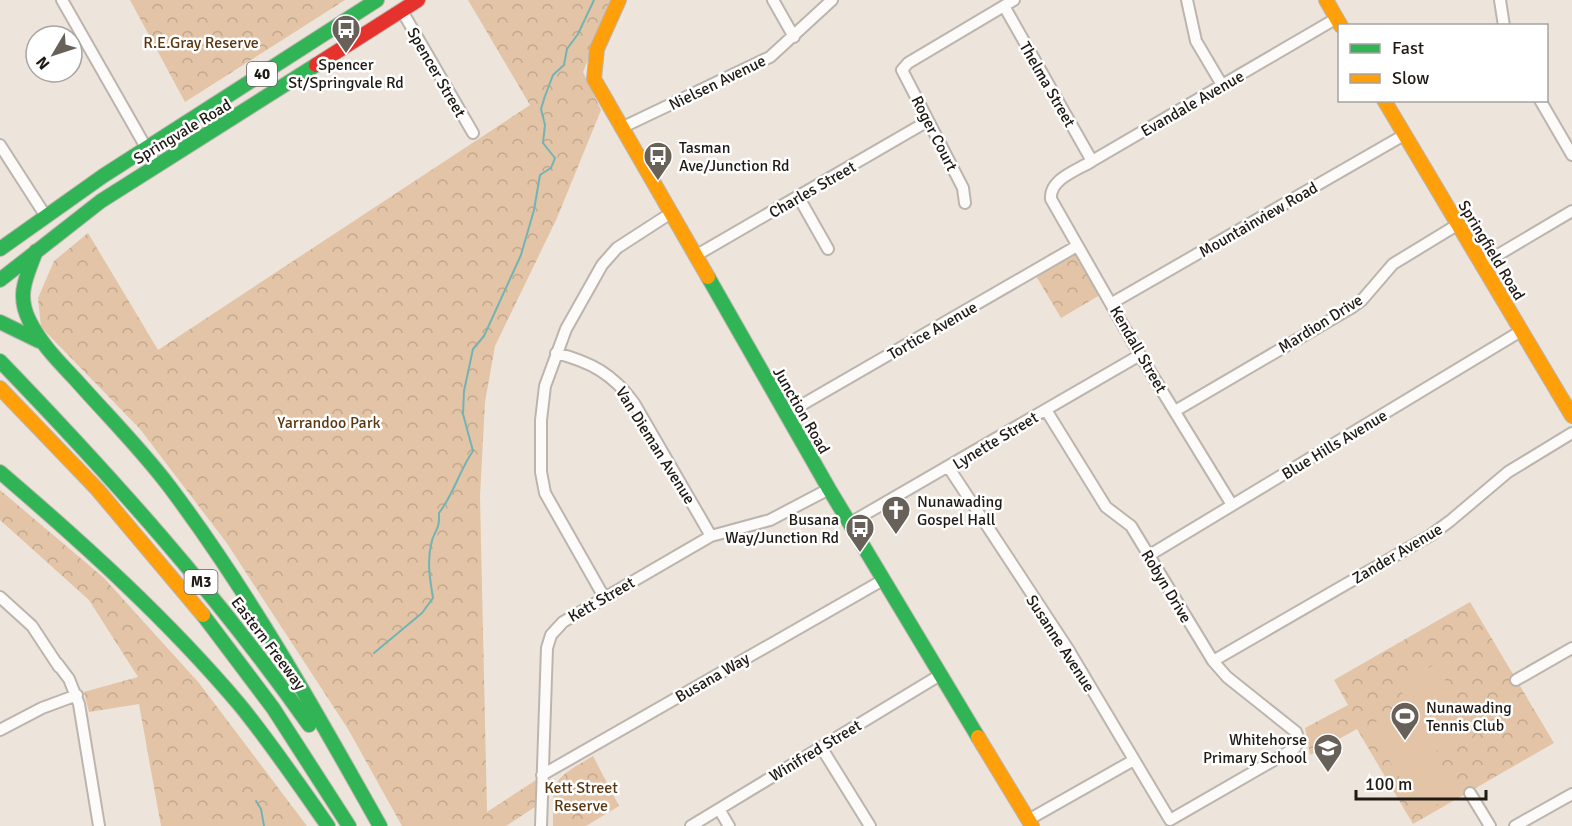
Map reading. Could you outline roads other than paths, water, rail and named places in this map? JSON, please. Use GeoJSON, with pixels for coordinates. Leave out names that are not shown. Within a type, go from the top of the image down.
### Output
{"type":"FeatureCollection","features":[{"type":"Feature","properties":{"kind":"main road","name":"Springvale Road"},"geometry":{"type":"LineString","coordinates":[[0,249],[45,215],[377,0]]}},
{"type":"Feature","properties":{"kind":"main road","name":"Springvale Road"},"geometry":{"type":"LineString","coordinates":[[0,280],[91,208],[418,0]]}},
{"type":"Feature","properties":{"kind":"main road","name":"Junction Road"},"geometry":{"type":"LineString","coordinates":[[619,0],[594,57],[591,69],[594,79],[829,489],[1030,823]]}},
{"type":"Feature","properties":{"kind":"main road"},"geometry":{"type":"LineString","coordinates":[[1326,0],[1339,22]]}},
{"type":"Feature","properties":{"kind":"main road","name":"Springfield Road"},"geometry":{"type":"LineString","coordinates":[[1385,102],[1480,265],[1572,416]]}},
{"type":"Feature","properties":{"kind":"main road"},"geometry":{"type":"LineString","coordinates":[[36,251],[22,284],[22,303],[29,321],[49,350],[158,472],[198,525],[328,732],[380,826]]}},
{"type":"Feature","properties":{"kind":"main road"},"geometry":{"type":"LineString","coordinates":[[0,322],[31,335],[49,350]]}},
{"type":"Feature","properties":{"kind":"main road","name":"Eastern Freeway"},"geometry":{"type":"LineString","coordinates":[[0,361],[99,464],[238,626],[323,745],[372,826]]}},
{"type":"Feature","properties":{"kind":"main road","name":"M3"},"geometry":{"type":"LineString","coordinates":[[0,388],[94,489],[222,638],[281,719],[349,826]]}},
{"type":"Feature","properties":{"kind":"main road"},"geometry":{"type":"LineString","coordinates":[[0,472],[100,559],[192,651],[240,706],[328,826]]}},
{"type":"Feature","properties":{"kind":"street"},"geometry":{"type":"LineString","coordinates":[[62,0],[156,165]]}},
{"type":"Feature","properties":{"kind":"street"},"geometry":{"type":"LineString","coordinates":[[773,0],[794,37]]}},
{"type":"Feature","properties":{"kind":"street","name":"Nielsen Avenue"},"geometry":{"type":"LineString","coordinates":[[621,128],[770,57],[832,0]]}},
{"type":"Feature","properties":{"kind":"street"},"geometry":{"type":"LineString","coordinates":[[1187,0],[1196,41],[1222,85]]}},
{"type":"Feature","properties":{"kind":"street"},"geometry":{"type":"LineString","coordinates":[[1500,0],[1504,24]]}},
{"type":"Feature","properties":{"kind":"street","name":"Roger Court"},"geometry":{"type":"LineString","coordinates":[[965,203],[963,188],[902,70],[905,65],[1009,3]]}},
{"type":"Feature","properties":{"kind":"street","name":"Thelma Street"},"geometry":{"type":"LineString","coordinates":[[1009,3],[1092,161]]}},
{"type":"Feature","properties":{"kind":"street","name":"Spencer Street"},"geometry":{"type":"LineString","coordinates":[[402,11],[473,133]]}},
{"type":"Feature","properties":{"kind":"street","name":"Evandale Avenue"},"geometry":{"type":"LineString","coordinates":[[1050,191],[1054,184],[1092,161],[1222,85],[1339,22]]}},
{"type":"Feature","properties":{"kind":"street"},"geometry":{"type":"LineString","coordinates":[[1541,102],[1572,155]]}},
{"type":"Feature","properties":{"kind":"street","name":"Charles Street"},"geometry":{"type":"LineString","coordinates":[[695,255],[928,121]]}},
{"type":"Feature","properties":{"kind":"street","name":"Mountainview Road"},"geometry":{"type":"LineString","coordinates":[[1112,303],[1404,135]]}},
{"type":"Feature","properties":{"kind":"street"},"geometry":{"type":"LineString","coordinates":[[0,145],[45,215]]}},
{"type":"Feature","properties":{"kind":"street","name":"Kendall Street"},"geometry":{"type":"LineString","coordinates":[[1050,191],[1051,199],[1077,246],[1232,506]]}},
{"type":"Feature","properties":{"kind":"street"},"geometry":{"type":"LineString","coordinates":[[798,196],[828,249]]}},
{"type":"Feature","properties":{"kind":"street"},"geometry":{"type":"LineString","coordinates":[[1480,265],[1572,211]]}},
{"type":"Feature","properties":{"kind":"street"},"geometry":{"type":"LineString","coordinates":[[604,597],[544,493],[541,472],[541,420],[545,386],[566,329],[602,265],[617,248],[671,213]]}},
{"type":"Feature","properties":{"kind":"street","name":"Mardion Drive"},"geometry":{"type":"LineString","coordinates":[[1175,411],[1351,308],[1362,300],[1393,264],[1457,225]]}},
{"type":"Feature","properties":{"kind":"street","name":"Tortice Avenue"},"geometry":{"type":"LineString","coordinates":[[786,414],[1077,246]]}},
{"type":"Feature","properties":{"kind":"street","name":"Blue Hills Avenue"},"geometry":{"type":"LineString","coordinates":[[1148,556],[1521,331]]}},
{"type":"Feature","properties":{"kind":"street","name":"Van Dieman Avenue"},"geometry":{"type":"LineString","coordinates":[[556,353],[602,371],[620,383],[634,403],[711,536]]}},
{"type":"Feature","properties":{"kind":"street","name":"Lynette Street"},"geometry":{"type":"LineString","coordinates":[[850,523],[949,468],[1140,355]]}},
{"type":"Feature","properties":{"kind":"street","name":"Robyn Drive"},"geometry":{"type":"LineString","coordinates":[[1046,410],[1106,507],[1131,526],[1212,661],[1227,677],[1296,732],[1299,740],[1295,748],[1170,820]]}},
{"type":"Feature","properties":{"kind":"street","name":"Zander Avenue"},"geometry":{"type":"LineString","coordinates":[[1212,661],[1431,535],[1508,472],[1572,433]]}},
{"type":"Feature","properties":{"kind":"street","name":"Susanne Avenue"},"geometry":{"type":"LineString","coordinates":[[949,468],[1068,649],[1170,820]]}},
{"type":"Feature","properties":{"kind":"street","name":"Kett Street"},"geometry":{"type":"LineString","coordinates":[[541,826],[547,648],[551,635],[563,622],[711,536],[770,520],[829,489]]}},
{"type":"Feature","properties":{"kind":"street","name":"Busana Way"},"geometry":{"type":"LineString","coordinates":[[542,775],[883,580]]}},
{"type":"Feature","properties":{"kind":"street"},"geometry":{"type":"LineString","coordinates":[[0,597],[32,626],[57,663],[73,693],[99,826]]}},
{"type":"Feature","properties":{"kind":"street"},"geometry":{"type":"LineString","coordinates":[[1516,680],[1572,648]]}},
{"type":"Feature","properties":{"kind":"street","name":"Winifred Street"},"geometry":{"type":"LineString","coordinates":[[691,826],[940,675]]}},
{"type":"Feature","properties":{"kind":"street"},"geometry":{"type":"LineString","coordinates":[[0,730],[73,693]]}},
{"type":"Feature","properties":{"kind":"street"},"geometry":{"type":"LineString","coordinates":[[821,747],[870,826]]}},
{"type":"Feature","properties":{"kind":"street"},"geometry":{"type":"LineString","coordinates":[[1030,823],[1134,760]]}},
{"type":"Feature","properties":{"kind":"street"},"geometry":{"type":"LineString","coordinates":[[1470,793],[1490,826]]}},
{"type":"Feature","properties":{"kind":"street"},"geometry":{"type":"LineString","coordinates":[[1515,826],[1572,794]]}},
{"type":"Feature","properties":{"kind":"street"},"geometry":{"type":"LineString","coordinates":[[719,809],[729,826]]}},
{"type":"Feature","properties":{"kind":"waterway"},"geometry":{"type":"LineString","coordinates":[[374,653],[422,613],[433,598],[429,558],[439,513],[473,451],[463,414],[464,391],[473,349],[484,336],[521,255],[534,210],[540,175],[551,168],[555,158],[543,143],[545,125],[541,109],[553,75],[564,65],[567,49],[578,34],[594,0]]}},
{"type":"Feature","properties":{"kind":"waterway"},"geometry":{"type":"LineString","coordinates":[[256,801],[261,809],[264,826]]}},
{"type":"Feature","properties":{"kind":"place","name":"Spencer St/Springvale Rd"},"geometry":{"type":"Point","coordinates":[346,54]}},
{"type":"Feature","properties":{"kind":"place","name":"Tasman Ave/Junction Rd"},"geometry":{"type":"Point","coordinates":[658,182]}},
{"type":"Feature","properties":{"kind":"place","name":"Nunawading Gospel Hall"},"geometry":{"type":"Point","coordinates":[896,536]}},
{"type":"Feature","properties":{"kind":"place","name":"Busana Way/Junction Rd"},"geometry":{"type":"Point","coordinates":[860,554]}},
{"type":"Feature","properties":{"kind":"place","name":"Nunawading Tennis Club"},"geometry":{"type":"Point","coordinates":[1405,742]}},
{"type":"Feature","properties":{"kind":"place","name":"Whitehorse Primary School"},"geometry":{"type":"Point","coordinates":[1328,774]}},
{"type":"Feature","properties":{"kind":"park label","name":"R.E.Gray Reserve"},"geometry":{"type":"Point","coordinates":[201,42]}},
{"type":"Feature","properties":{"kind":"park label","name":"Yarrandoo Park"},"geometry":{"type":"Point","coordinates":[329,422]}},
{"type":"Feature","properties":{"kind":"park label","name":"Kett Street Reserve"},"geometry":{"type":"Point","coordinates":[581,796]}}]}
